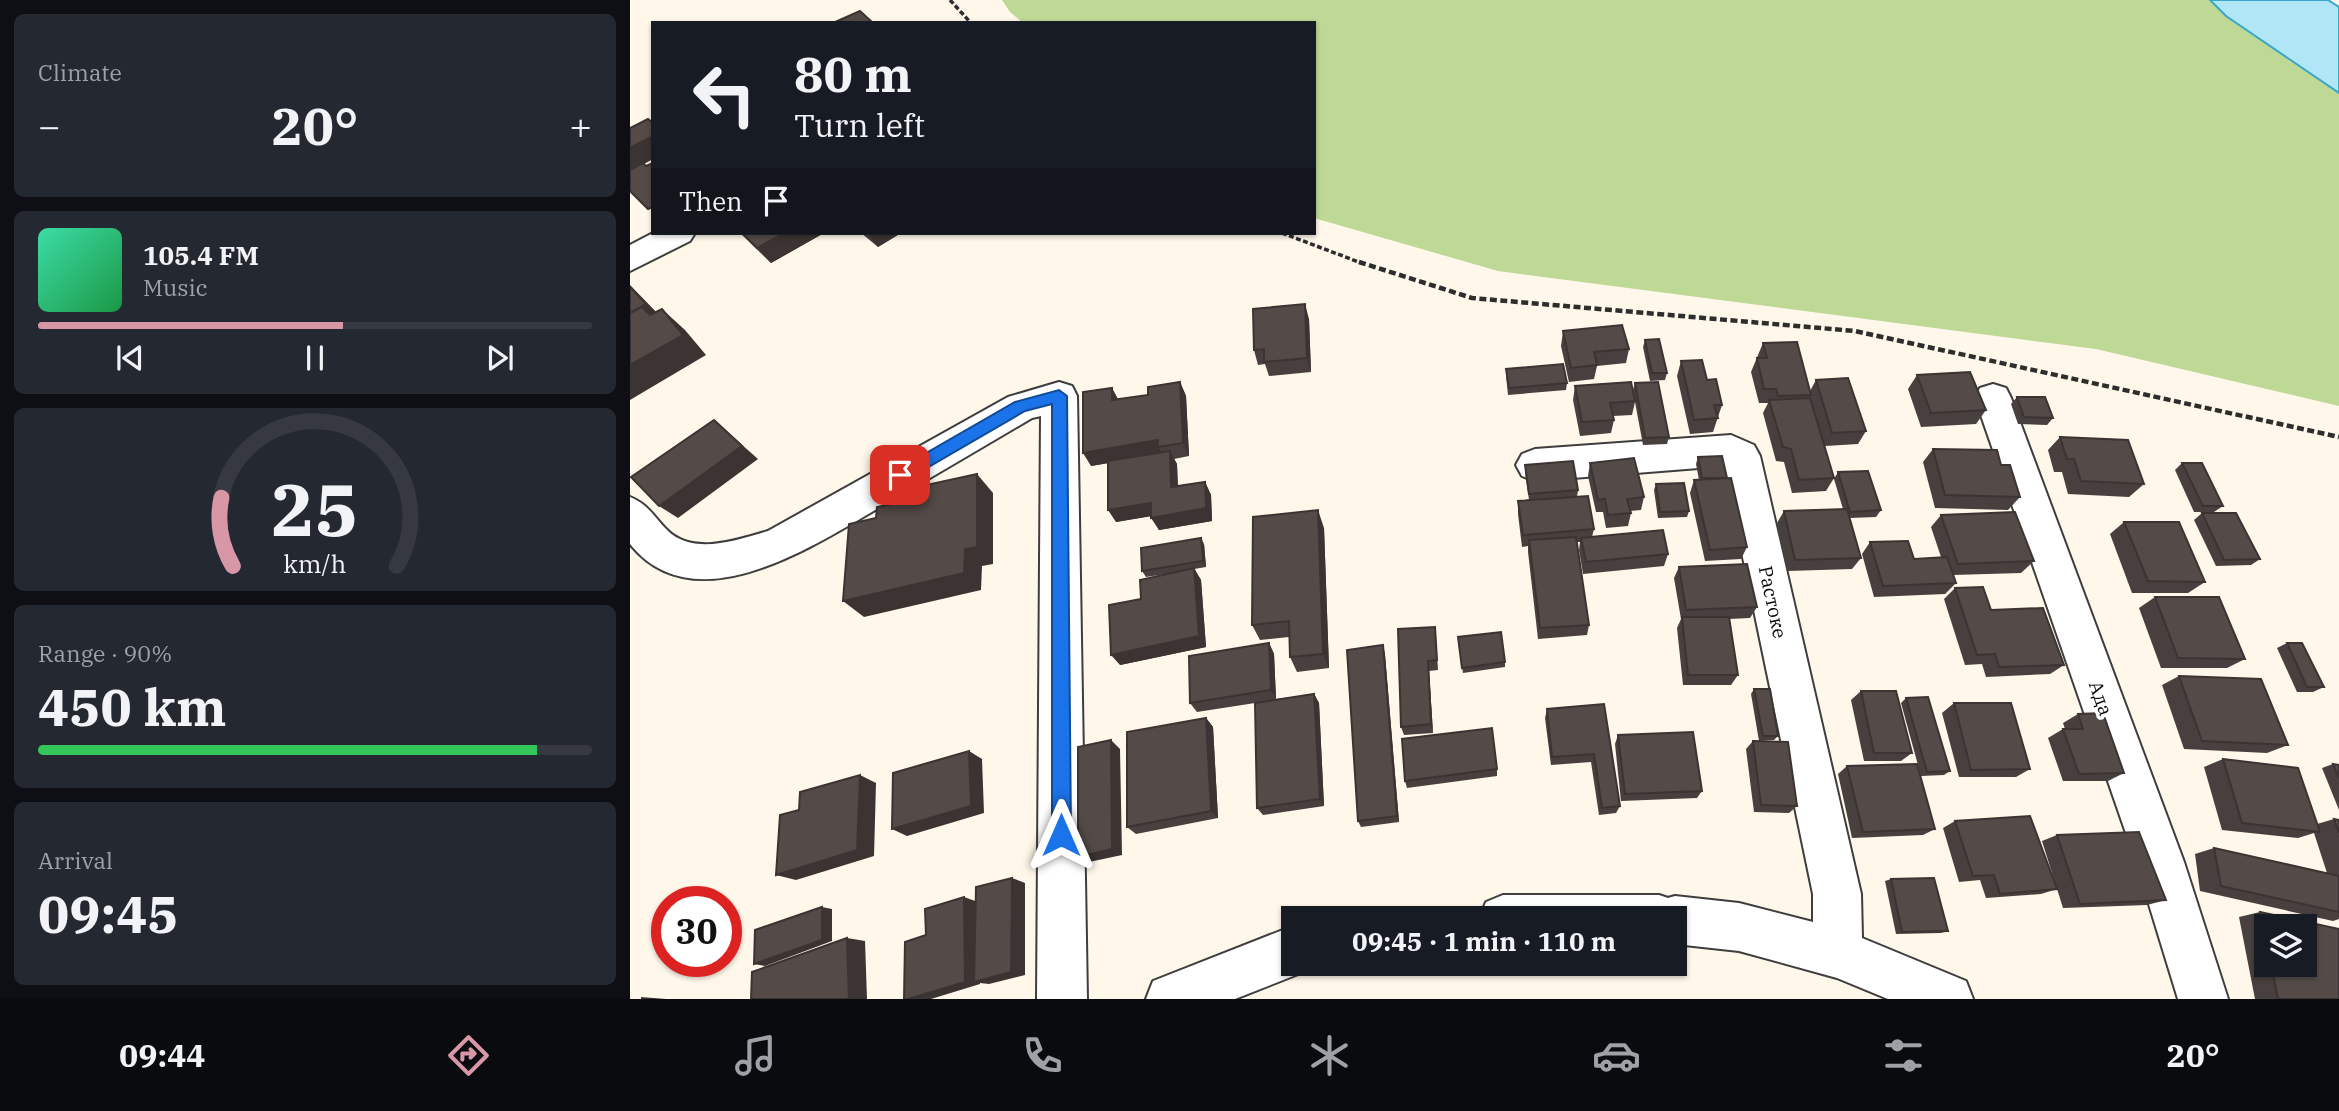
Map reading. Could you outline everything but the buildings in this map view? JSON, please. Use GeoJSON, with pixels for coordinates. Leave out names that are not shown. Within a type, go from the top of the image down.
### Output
{"type":"FeatureCollection","features":[{"type":"Feature","properties":{"kind":"street"},"geometry":{"type":"LineString","coordinates":[[630,259],[675,235]]}},
{"type":"Feature","properties":{"kind":"street"},"geometry":{"type":"LineString","coordinates":[[630,514],[658,547],[685,562],[717,561],[753,554],[780,544],[1020,407],[1059,396],[1062,999]]}},
{"type":"Feature","properties":{"kind":"street","name":"Ада"},"geometry":{"type":"LineString","coordinates":[[1993,398],[2160,862],[2203,999]]}},
{"type":"Feature","properties":{"kind":"street","name":"Растоке"},"geometry":{"type":"LineString","coordinates":[[1535,465],[1731,450],[1741,456],[1837,894],[1838,953]]}},
{"type":"Feature","properties":{"kind":"street"},"geometry":{"type":"LineString","coordinates":[[1687,921],[1739,927],[1838,953],[1948,999]]}},
{"type":"Feature","properties":{"kind":"street"},"geometry":{"type":"LineString","coordinates":[[1171,999],[1281,956]]}},
{"type":"Feature","properties":{"kind":"path"},"geometry":{"type":"LineString","coordinates":[[950,0],[969,21]]}},
{"type":"Feature","properties":{"kind":"path"},"geometry":{"type":"LineString","coordinates":[[1287,235],[1336,256],[1472,298],[1855,331],[2339,437]]}},
{"type":"Feature","properties":{"kind":"green space"},"geometry":{"type":"Polygon","coordinates":[[[1002,0],[2210,0],[2226,16],[2339,93],[2339,406],[2096,349],[1498,271],[1316,219],[1316,21],[1021,21],[1002,0]]]}},
{"type":"Feature","properties":{"kind":"water"},"geometry":{"type":"Polygon","coordinates":[[[2210,0],[2328,0],[2339,7],[2339,93],[2226,16],[2210,0]]]}},
{"type":"Feature","properties":{"kind":"route"},"geometry":{"type":"LineString","coordinates":[[900,475],[1020,407],[1059,396],[1061,835]]}}]}
